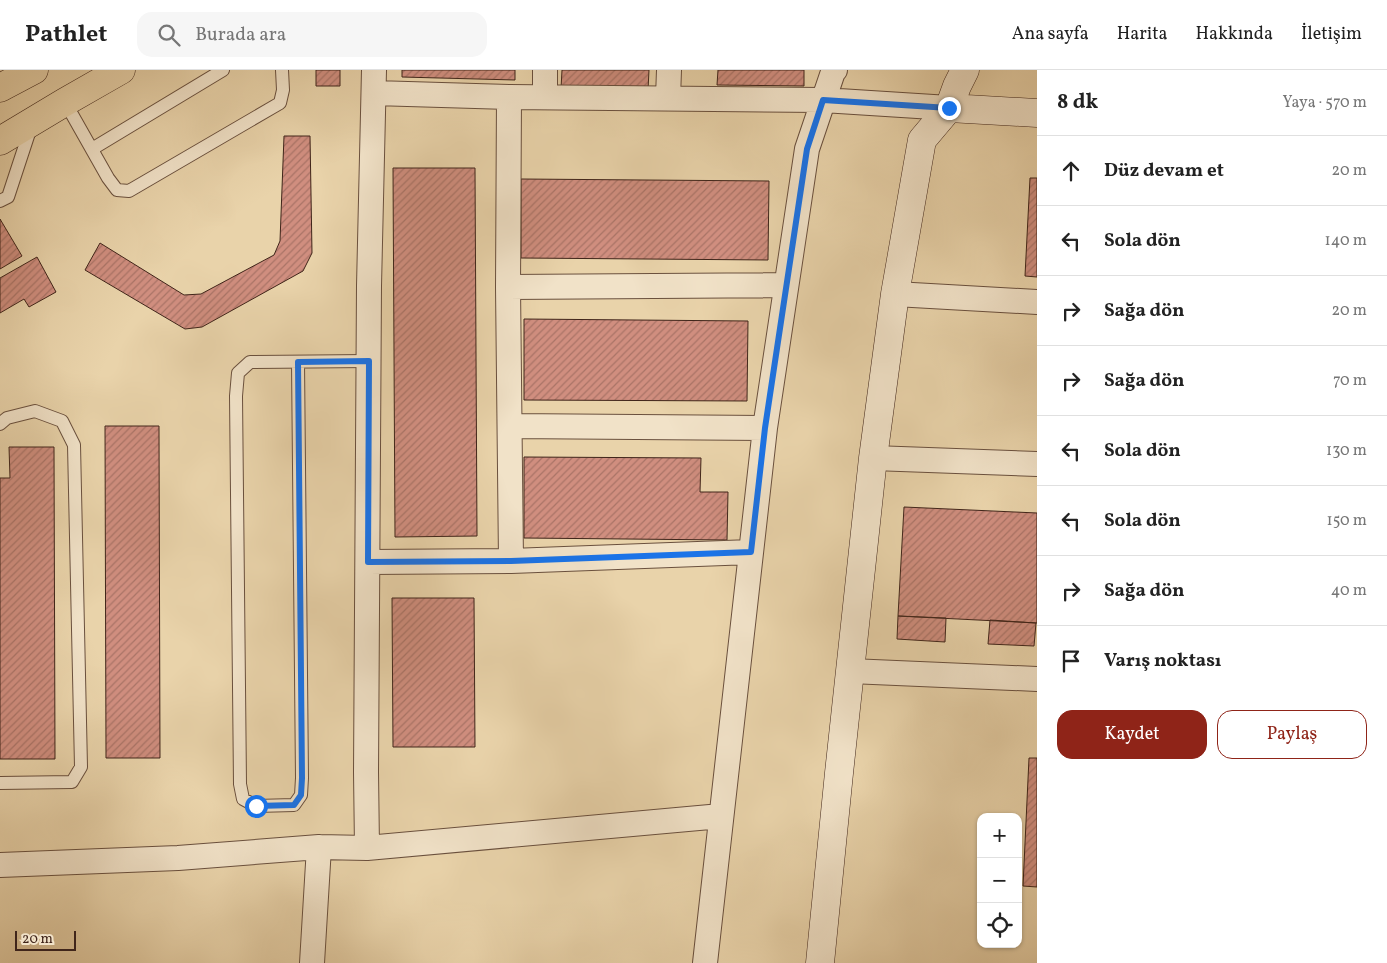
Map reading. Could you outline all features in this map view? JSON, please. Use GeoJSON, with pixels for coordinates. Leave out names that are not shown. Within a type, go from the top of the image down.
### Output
{"type":"FeatureCollection","features":[{"type":"Feature","properties":{"kind":"highway"},"geometry":{"type":"LineString","coordinates":[[0,88],[34,70]]}},
{"type":"Feature","properties":{"kind":"highway"},"geometry":{"type":"LineString","coordinates":[[0,141],[121,70]]}},
{"type":"Feature","properties":{"kind":"main road"},"geometry":{"type":"LineString","coordinates":[[820,963],[873,458],[895,294],[922,140],[949,108],[957,86],[966,70]]}},
{"type":"Feature","properties":{"kind":"main road"},"geometry":{"type":"LineString","coordinates":[[949,108],[1037,113]]}},
{"type":"Feature","properties":{"kind":"street"},"geometry":{"type":"LineString","coordinates":[[545,70],[545,97]]}},
{"type":"Feature","properties":{"kind":"street"},"geometry":{"type":"LineString","coordinates":[[668,98],[669,70]]}},
{"type":"Feature","properties":{"kind":"street"},"geometry":{"type":"LineString","coordinates":[[822,70],[823,100]]}},
{"type":"Feature","properties":{"kind":"street"},"geometry":{"type":"LineString","coordinates":[[705,963],[765,428],[807,149],[835,70]]}},
{"type":"Feature","properties":{"kind":"street"},"geometry":{"type":"LineString","coordinates":[[367,848],[369,277],[374,81],[509,97],[823,100],[949,108]]}},
{"type":"Feature","properties":{"kind":"street"},"geometry":{"type":"LineString","coordinates":[[509,97],[508,287],[511,561]]}},
{"type":"Feature","properties":{"kind":"street"},"geometry":{"type":"LineString","coordinates":[[508,287],[786,284]]}},
{"type":"Feature","properties":{"kind":"street"},"geometry":{"type":"LineString","coordinates":[[895,294],[1037,302]]}},
{"type":"Feature","properties":{"kind":"street"},"geometry":{"type":"LineString","coordinates":[[510,426],[765,428]]}},
{"type":"Feature","properties":{"kind":"street"},"geometry":{"type":"LineString","coordinates":[[873,458],[1037,464]]}},
{"type":"Feature","properties":{"kind":"street"},"geometry":{"type":"LineString","coordinates":[[368,562],[511,561],[751,552]]}},
{"type":"Feature","properties":{"kind":"street"},"geometry":{"type":"LineString","coordinates":[[850,671],[1037,679]]}},
{"type":"Feature","properties":{"kind":"street"},"geometry":{"type":"LineString","coordinates":[[0,865],[178,858],[319,847],[367,848],[721,816]]}},
{"type":"Feature","properties":{"kind":"street"},"geometry":{"type":"LineString","coordinates":[[312,963],[319,847]]}},
{"type":"Feature","properties":{"kind":"lane"},"geometry":{"type":"LineString","coordinates":[[92,149],[223,70]]}},
{"type":"Feature","properties":{"kind":"lane"},"geometry":{"type":"LineString","coordinates":[[65,102],[108,178],[117,190],[129,191],[280,103],[283,90],[282,70]]}},
{"type":"Feature","properties":{"kind":"lane"},"geometry":{"type":"LineString","coordinates":[[0,201],[8,197],[32,122]]}},
{"type":"Feature","properties":{"kind":"lane"},"geometry":{"type":"LineString","coordinates":[[298,362],[301,795],[294,805],[256,806],[243,800],[240,784],[236,396],[238,373],[250,362],[369,361]]}},
{"type":"Feature","properties":{"kind":"lane"},"geometry":{"type":"LineString","coordinates":[[0,424],[7,418],[35,411],[62,421],[74,445],[81,767],[72,782],[0,783]]}},
{"type":"Feature","properties":{"kind":"building"},"geometry":{"type":"Polygon","coordinates":[[[316,70],[340,70],[340,86],[316,86],[316,70]]]}},
{"type":"Feature","properties":{"kind":"building"},"geometry":{"type":"Polygon","coordinates":[[[402,70],[515,70],[515,80],[402,77],[402,70]]]}},
{"type":"Feature","properties":{"kind":"building"},"geometry":{"type":"Polygon","coordinates":[[[562,70],[649,70],[648,90],[561,89],[562,70]]]}},
{"type":"Feature","properties":{"kind":"building"},"geometry":{"type":"Polygon","coordinates":[[[718,70],[804,70],[804,86],[717,85],[718,70]]]}},
{"type":"Feature","properties":{"kind":"building"},"geometry":{"type":"Polygon","coordinates":[[[284,136],[310,136],[312,253],[303,271],[202,327],[185,329],[85,270],[100,243],[184,295],[201,294],[274,255],[280,241],[284,136]]]}},
{"type":"Feature","properties":{"kind":"building"},"geometry":{"type":"Polygon","coordinates":[[[393,168],[475,168],[477,536],[395,537],[393,168]]]}},
{"type":"Feature","properties":{"kind":"building"},"geometry":{"type":"Polygon","coordinates":[[[1030,178],[1037,178],[1037,277],[1025,276],[1030,178]]]}},
{"type":"Feature","properties":{"kind":"building"},"geometry":{"type":"Polygon","coordinates":[[[521,179],[769,181],[768,260],[521,258],[521,179]]]}},
{"type":"Feature","properties":{"kind":"building"},"geometry":{"type":"Polygon","coordinates":[[[0,219],[22,256],[0,269],[0,219]]]}},
{"type":"Feature","properties":{"kind":"building"},"geometry":{"type":"Polygon","coordinates":[[[37,257],[56,292],[29,307],[24,299],[0,313],[0,278],[37,257]]]}},
{"type":"Feature","properties":{"kind":"building"},"geometry":{"type":"Polygon","coordinates":[[[524,319],[748,321],[747,401],[524,400],[524,319]]]}},
{"type":"Feature","properties":{"kind":"building"},"geometry":{"type":"Polygon","coordinates":[[[105,426],[159,426],[160,758],[106,758],[105,426]]]}},
{"type":"Feature","properties":{"kind":"building"},"geometry":{"type":"Polygon","coordinates":[[[9,447],[54,447],[55,759],[0,759],[0,478],[10,478],[9,447]]]}},
{"type":"Feature","properties":{"kind":"building"},"geometry":{"type":"Polygon","coordinates":[[[524,457],[701,458],[700,492],[728,492],[727,540],[524,538],[524,457]]]}},
{"type":"Feature","properties":{"kind":"building"},"geometry":{"type":"Polygon","coordinates":[[[904,507],[1037,513],[1037,623],[898,616],[904,507]]]}},
{"type":"Feature","properties":{"kind":"building"},"geometry":{"type":"Polygon","coordinates":[[[392,598],[474,598],[475,747],[393,747],[392,598]]]}},
{"type":"Feature","properties":{"kind":"building"},"geometry":{"type":"Polygon","coordinates":[[[898,616],[946,618],[945,642],[897,639],[898,616]]]}},
{"type":"Feature","properties":{"kind":"building"},"geometry":{"type":"Polygon","coordinates":[[[990,620],[1036,623],[1034,646],[988,644],[990,620]]]}},
{"type":"Feature","properties":{"kind":"building"},"geometry":{"type":"Polygon","coordinates":[[[1029,758],[1037,758],[1037,887],[1023,886],[1029,758]]]}},
{"type":"Feature","properties":{"kind":"route"},"geometry":{"type":"LineString","coordinates":[[256,806],[294,805],[301,795],[298,362],[369,361],[368,562],[511,561],[751,552],[765,428],[807,149],[823,100],[949,108]]}}]}
